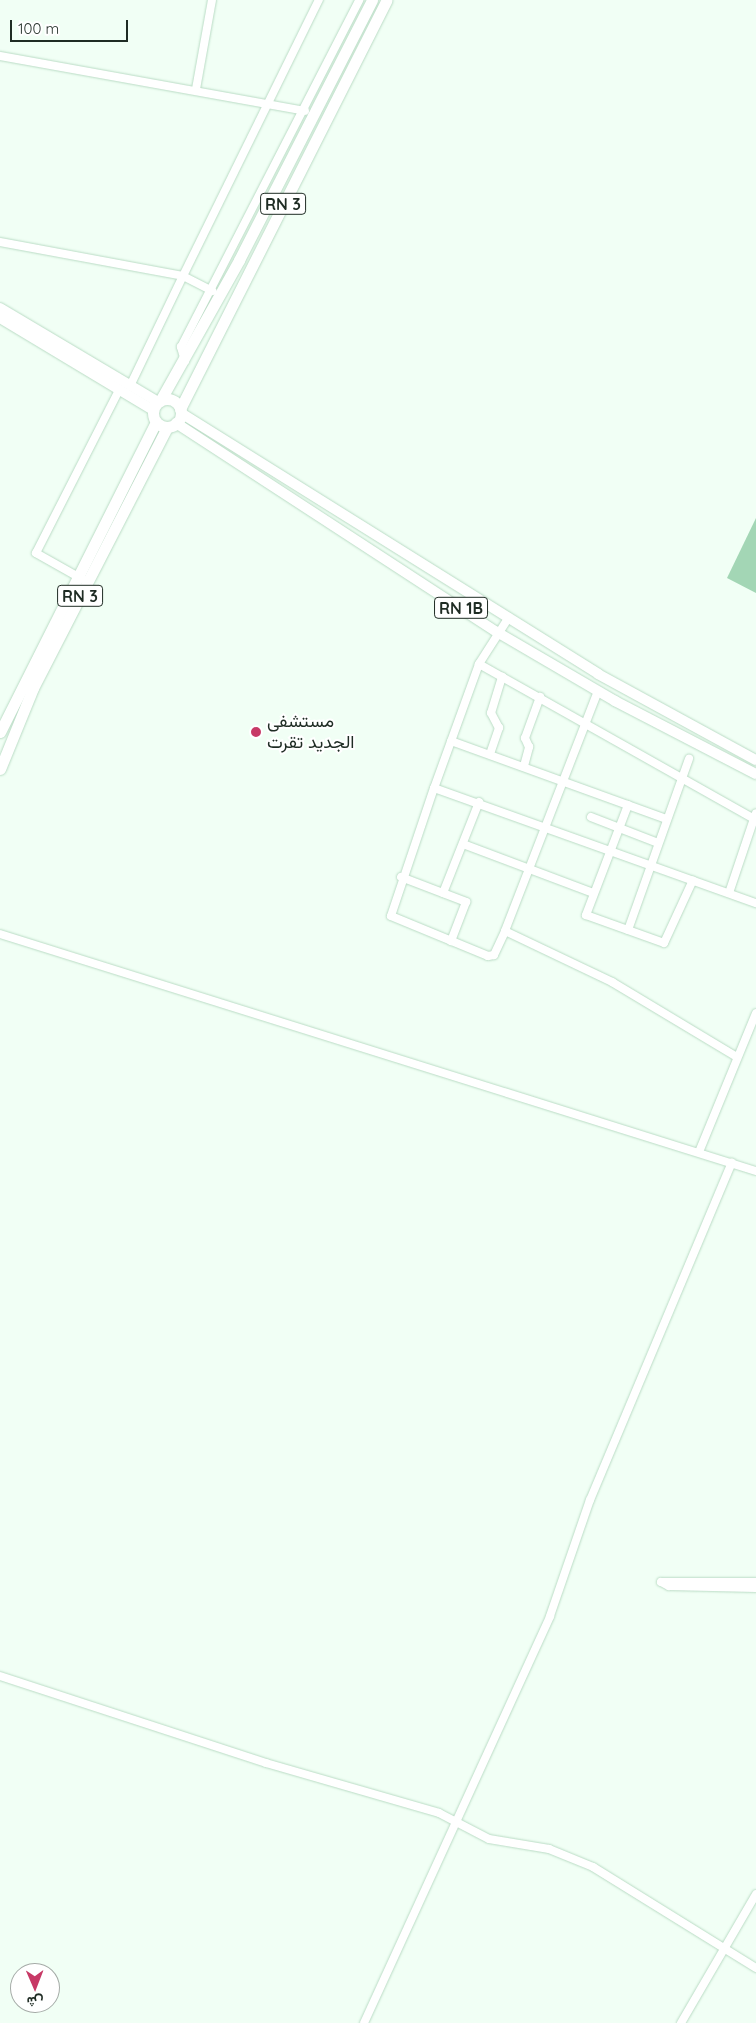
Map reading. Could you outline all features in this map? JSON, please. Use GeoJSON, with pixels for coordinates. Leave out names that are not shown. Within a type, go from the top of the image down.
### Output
{"type":"FeatureCollection","features":[{"type":"Feature","properties":{"kind":"highway","name":"RN 3"},"geometry":{"type":"LineString","coordinates":[[157,404],[185,361],[215,292],[314,113],[370,0]]}},
{"type":"Feature","properties":{"kind":"highway","name":"RN 3"},"geometry":{"type":"LineString","coordinates":[[0,732],[83,579],[176,418],[387,0]]}},
{"type":"Feature","properties":{"kind":"highway"},"geometry":{"type":"LineString","coordinates":[[172,400],[176,418],[156,422],[157,404],[172,400]]}},
{"type":"Feature","properties":{"kind":"highway","name":"RN 3"},"geometry":{"type":"LineString","coordinates":[[0,770],[26,702],[156,422]]}},
{"type":"Feature","properties":{"kind":"main road"},"geometry":{"type":"LineString","coordinates":[[0,308],[119,390],[157,404]]}},
{"type":"Feature","properties":{"kind":"main road"},"geometry":{"type":"LineString","coordinates":[[0,318],[130,386],[157,404]]}},
{"type":"Feature","properties":{"kind":"main road","name":"RN 1B"},"geometry":{"type":"LineString","coordinates":[[176,418],[508,617],[598,674],[756,760]]}},
{"type":"Feature","properties":{"kind":"main road","name":"RN 1B"},"geometry":{"type":"LineString","coordinates":[[176,418],[497,632],[598,691],[756,774]]}},
{"type":"Feature","properties":{"kind":"street"},"geometry":{"type":"LineString","coordinates":[[196,89],[212,0]]}},
{"type":"Feature","properties":{"kind":"street"},"geometry":{"type":"LineString","coordinates":[[130,386],[319,0]]}},
{"type":"Feature","properties":{"kind":"street"},"geometry":{"type":"LineString","coordinates":[[0,242],[183,276],[215,292],[302,110],[359,0]]}},
{"type":"Feature","properties":{"kind":"street"},"geometry":{"type":"LineString","coordinates":[[0,56],[196,89],[314,113]]}},
{"type":"Feature","properties":{"kind":"street"},"geometry":{"type":"LineString","coordinates":[[83,579],[36,553],[119,390]]}},
{"type":"Feature","properties":{"kind":"street"},"geometry":{"type":"LineString","coordinates":[[508,617],[479,664],[401,877],[391,911],[393,921],[491,956],[505,931],[584,722],[598,691]]}},
{"type":"Feature","properties":{"kind":"street"},"geometry":{"type":"LineString","coordinates":[[479,664],[681,778],[755,817],[729,893]]}},
{"type":"Feature","properties":{"kind":"street"},"geometry":{"type":"LineString","coordinates":[[490,754],[499,728],[491,713],[502,677]]}},
{"type":"Feature","properties":{"kind":"street"},"geometry":{"type":"LineString","coordinates":[[524,766],[529,747],[525,738],[540,698]]}},
{"type":"Feature","properties":{"kind":"street"},"geometry":{"type":"LineString","coordinates":[[451,742],[524,766],[666,818]]}},
{"type":"Feature","properties":{"kind":"street"},"geometry":{"type":"LineString","coordinates":[[628,930],[666,818],[689,759]]}},
{"type":"Feature","properties":{"kind":"street"},"geometry":{"type":"LineString","coordinates":[[434,788],[546,825],[649,866],[756,903]]}},
{"type":"Feature","properties":{"kind":"street"},"geometry":{"type":"LineString","coordinates":[[443,893],[479,802]]}},
{"type":"Feature","properties":{"kind":"street"},"geometry":{"type":"LineString","coordinates":[[628,805],[591,892],[586,915],[666,942],[693,880]]}},
{"type":"Feature","properties":{"kind":"street"},"geometry":{"type":"LineString","coordinates":[[591,817],[658,843]]}},
{"type":"Feature","properties":{"kind":"street"},"geometry":{"type":"LineString","coordinates":[[463,844],[591,892]]}},
{"type":"Feature","properties":{"kind":"street"},"geometry":{"type":"LineString","coordinates":[[401,877],[466,902],[451,941]]}},
{"type":"Feature","properties":{"kind":"street"},"geometry":{"type":"LineString","coordinates":[[505,931],[612,982],[735,1056]]}},
{"type":"Feature","properties":{"kind":"street"},"geometry":{"type":"LineString","coordinates":[[0,934],[756,1170]]}},
{"type":"Feature","properties":{"kind":"street"},"geometry":{"type":"LineString","coordinates":[[699,1152],[735,1056],[756,1013]]}},
{"type":"Feature","properties":{"kind":"street"},"geometry":{"type":"LineString","coordinates":[[364,2023],[550,1616],[590,1500],[732,1163]]}},
{"type":"Feature","properties":{"kind":"street"},"geometry":{"type":"LineString","coordinates":[[756,1582],[661,1582],[756,1588]]}},
{"type":"Feature","properties":{"kind":"street"},"geometry":{"type":"LineString","coordinates":[[0,1676],[266,1763],[458,1819],[489,1839],[549,1849],[593,1867],[756,1968]]}},
{"type":"Feature","properties":{"kind":"street"},"geometry":{"type":"LineString","coordinates":[[681,2023],[756,1894]]}},
{"type":"Feature","properties":{"kind":"green space"},"geometry":{"type":"Polygon","coordinates":[[[756,518],[756,593],[727,578],[756,518]]]}},
{"type":"Feature","properties":{"kind":"place","name":"مستشفى الجديد تقرت"},"geometry":{"type":"Point","coordinates":[256,732]}}]}
